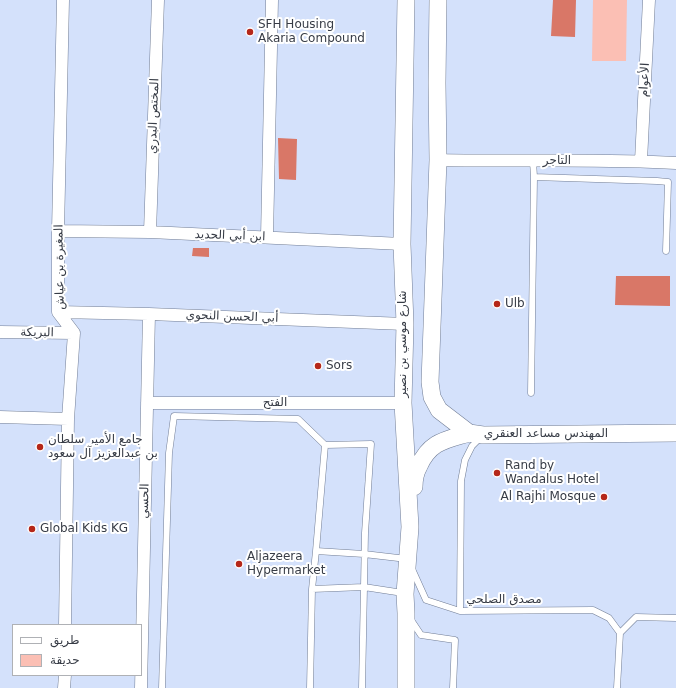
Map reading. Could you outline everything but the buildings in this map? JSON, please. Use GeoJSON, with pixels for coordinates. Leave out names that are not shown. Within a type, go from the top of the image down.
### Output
{"type":"FeatureCollection","features":[{"type":"Feature","properties":{"kind":"street","name":"المغيرة بن عياش"},"geometry":{"type":"LineString","coordinates":[[63,0],[58,231],[58,312],[74,333]]}},
{"type":"Feature","properties":{"kind":"street","name":"المختص البدري"},"geometry":{"type":"LineString","coordinates":[[150,232],[158,0]]}},
{"type":"Feature","properties":{"kind":"street"},"geometry":{"type":"LineString","coordinates":[[267,237],[272,0]]}},
{"type":"Feature","properties":{"kind":"street","name":"شارع موسي بن نصير"},"geometry":{"type":"LineString","coordinates":[[406,0],[402,244],[404,324],[403,403],[410,528],[405,594],[406,688]]}},
{"type":"Feature","properties":{"kind":"street"},"geometry":{"type":"LineString","coordinates":[[438,0],[438,160]]}},
{"type":"Feature","properties":{"kind":"street","name":"الأعوام"},"geometry":{"type":"LineString","coordinates":[[641,161],[649,0]]}},
{"type":"Feature","properties":{"kind":"street","name":"التاجر"},"geometry":{"type":"LineString","coordinates":[[438,160],[641,161],[676,163]]}},
{"type":"Feature","properties":{"kind":"street","name":"المهندس مساعد العنقري"},"geometry":{"type":"LineString","coordinates":[[438,160],[430,382],[432,397],[439,410],[476,434],[676,433]]}},
{"type":"Feature","properties":{"kind":"street","name":"ابن أبي الحديد"},"geometry":{"type":"LineString","coordinates":[[58,231],[150,232],[402,244]]}},
{"type":"Feature","properties":{"kind":"street","name":"أبي الحسن النحوي"},"geometry":{"type":"LineString","coordinates":[[58,312],[404,324]]}},
{"type":"Feature","properties":{"kind":"street","name":"الحسي"},"geometry":{"type":"LineString","coordinates":[[142,640],[149,314]]}},
{"type":"Feature","properties":{"kind":"street","name":"البريكة"},"geometry":{"type":"LineString","coordinates":[[0,332],[74,333]]}},
{"type":"Feature","properties":{"kind":"street"},"geometry":{"type":"LineString","coordinates":[[65,624],[68,419],[74,333]]}},
{"type":"Feature","properties":{"kind":"street","name":"الفتح"},"geometry":{"type":"LineString","coordinates":[[147,403],[403,403]]}},
{"type":"Feature","properties":{"kind":"street"},"geometry":{"type":"LineString","coordinates":[[0,417],[68,419]]}},
{"type":"Feature","properties":{"kind":"street"},"geometry":{"type":"LineString","coordinates":[[410,528],[414,476],[421,459],[428,450],[442,441],[476,434]]}},
{"type":"Feature","properties":{"kind":"street"},"geometry":{"type":"LineString","coordinates":[[64,676],[64,688]]}},
{"type":"Feature","properties":{"kind":"street","name":"الحسي"},"geometry":{"type":"LineString","coordinates":[[141,676],[141,688]]}},
{"type":"Feature","properties":{"kind":"lane"},"geometry":{"type":"LineString","coordinates":[[531,393],[534,177],[532,161]]}},
{"type":"Feature","properties":{"kind":"lane"},"geometry":{"type":"LineString","coordinates":[[534,177],[668,182],[666,251]]}},
{"type":"Feature","properties":{"kind":"lane"},"geometry":{"type":"LineString","coordinates":[[162,688],[169,453],[174,416],[298,418],[325,445],[371,444],[364,554],[362,688]]}},
{"type":"Feature","properties":{"kind":"lane"},"geometry":{"type":"LineString","coordinates":[[460,611],[461,482],[465,460],[476,434]]}},
{"type":"Feature","properties":{"kind":"lane"},"geometry":{"type":"LineString","coordinates":[[310,688],[312,589],[325,445]]}},
{"type":"Feature","properties":{"kind":"lane"},"geometry":{"type":"LineString","coordinates":[[316,551],[364,554],[407,559]]}},
{"type":"Feature","properties":{"kind":"lane","name":"مصدق الصلحي"},"geometry":{"type":"LineString","coordinates":[[407,559],[426,600],[460,611],[593,610],[609,618],[620,632]]}},
{"type":"Feature","properties":{"kind":"lane"},"geometry":{"type":"LineString","coordinates":[[312,589],[364,587],[405,594]]}},
{"type":"Feature","properties":{"kind":"lane"},"geometry":{"type":"LineString","coordinates":[[406,613],[421,635],[455,640],[453,688]]}},
{"type":"Feature","properties":{"kind":"lane"},"geometry":{"type":"LineString","coordinates":[[617,688],[620,632],[636,618],[676,618]]}},
{"type":"Feature","properties":{"kind":"green space"},"geometry":{"type":"Polygon","coordinates":[[[593,0],[627,0],[626,61],[592,61],[593,0]]]}},
{"type":"Feature","properties":{"kind":"shaded area"},"geometry":{"type":"Polygon","coordinates":[[[553,0],[576,0],[575,37],[551,36],[553,0]]]}},
{"type":"Feature","properties":{"kind":"shaded area"},"geometry":{"type":"Polygon","coordinates":[[[278,138],[297,139],[296,180],[279,179],[278,138]]]}},
{"type":"Feature","properties":{"kind":"shaded area"},"geometry":{"type":"Polygon","coordinates":[[[193,248],[209,248],[209,257],[192,256],[193,248]]]}},
{"type":"Feature","properties":{"kind":"shaded area"},"geometry":{"type":"Polygon","coordinates":[[[616,276],[670,276],[670,306],[615,305],[616,276]]]}},
{"type":"Feature","properties":{"kind":"place","name":"SFH Housing Akaria Compound"},"geometry":{"type":"Point","coordinates":[250,32]}},
{"type":"Feature","properties":{"kind":"place","name":"Ulb"},"geometry":{"type":"Point","coordinates":[497,304]}},
{"type":"Feature","properties":{"kind":"place","name":"Sors"},"geometry":{"type":"Point","coordinates":[318,366]}},
{"type":"Feature","properties":{"kind":"place","name":"جامع الأمير سلطان بن عبدالعزيز آل سعود"},"geometry":{"type":"Point","coordinates":[40,447]}},
{"type":"Feature","properties":{"kind":"place","name":"Rand by Wandalus Hotel"},"geometry":{"type":"Point","coordinates":[497,473]}},
{"type":"Feature","properties":{"kind":"place","name":"Al Rajhi Mosque"},"geometry":{"type":"Point","coordinates":[604,497]}},
{"type":"Feature","properties":{"kind":"place","name":"Global Kids KG"},"geometry":{"type":"Point","coordinates":[32,529]}},
{"type":"Feature","properties":{"kind":"place","name":"Aljazeera Hypermarket"},"geometry":{"type":"Point","coordinates":[239,564]}}]}
